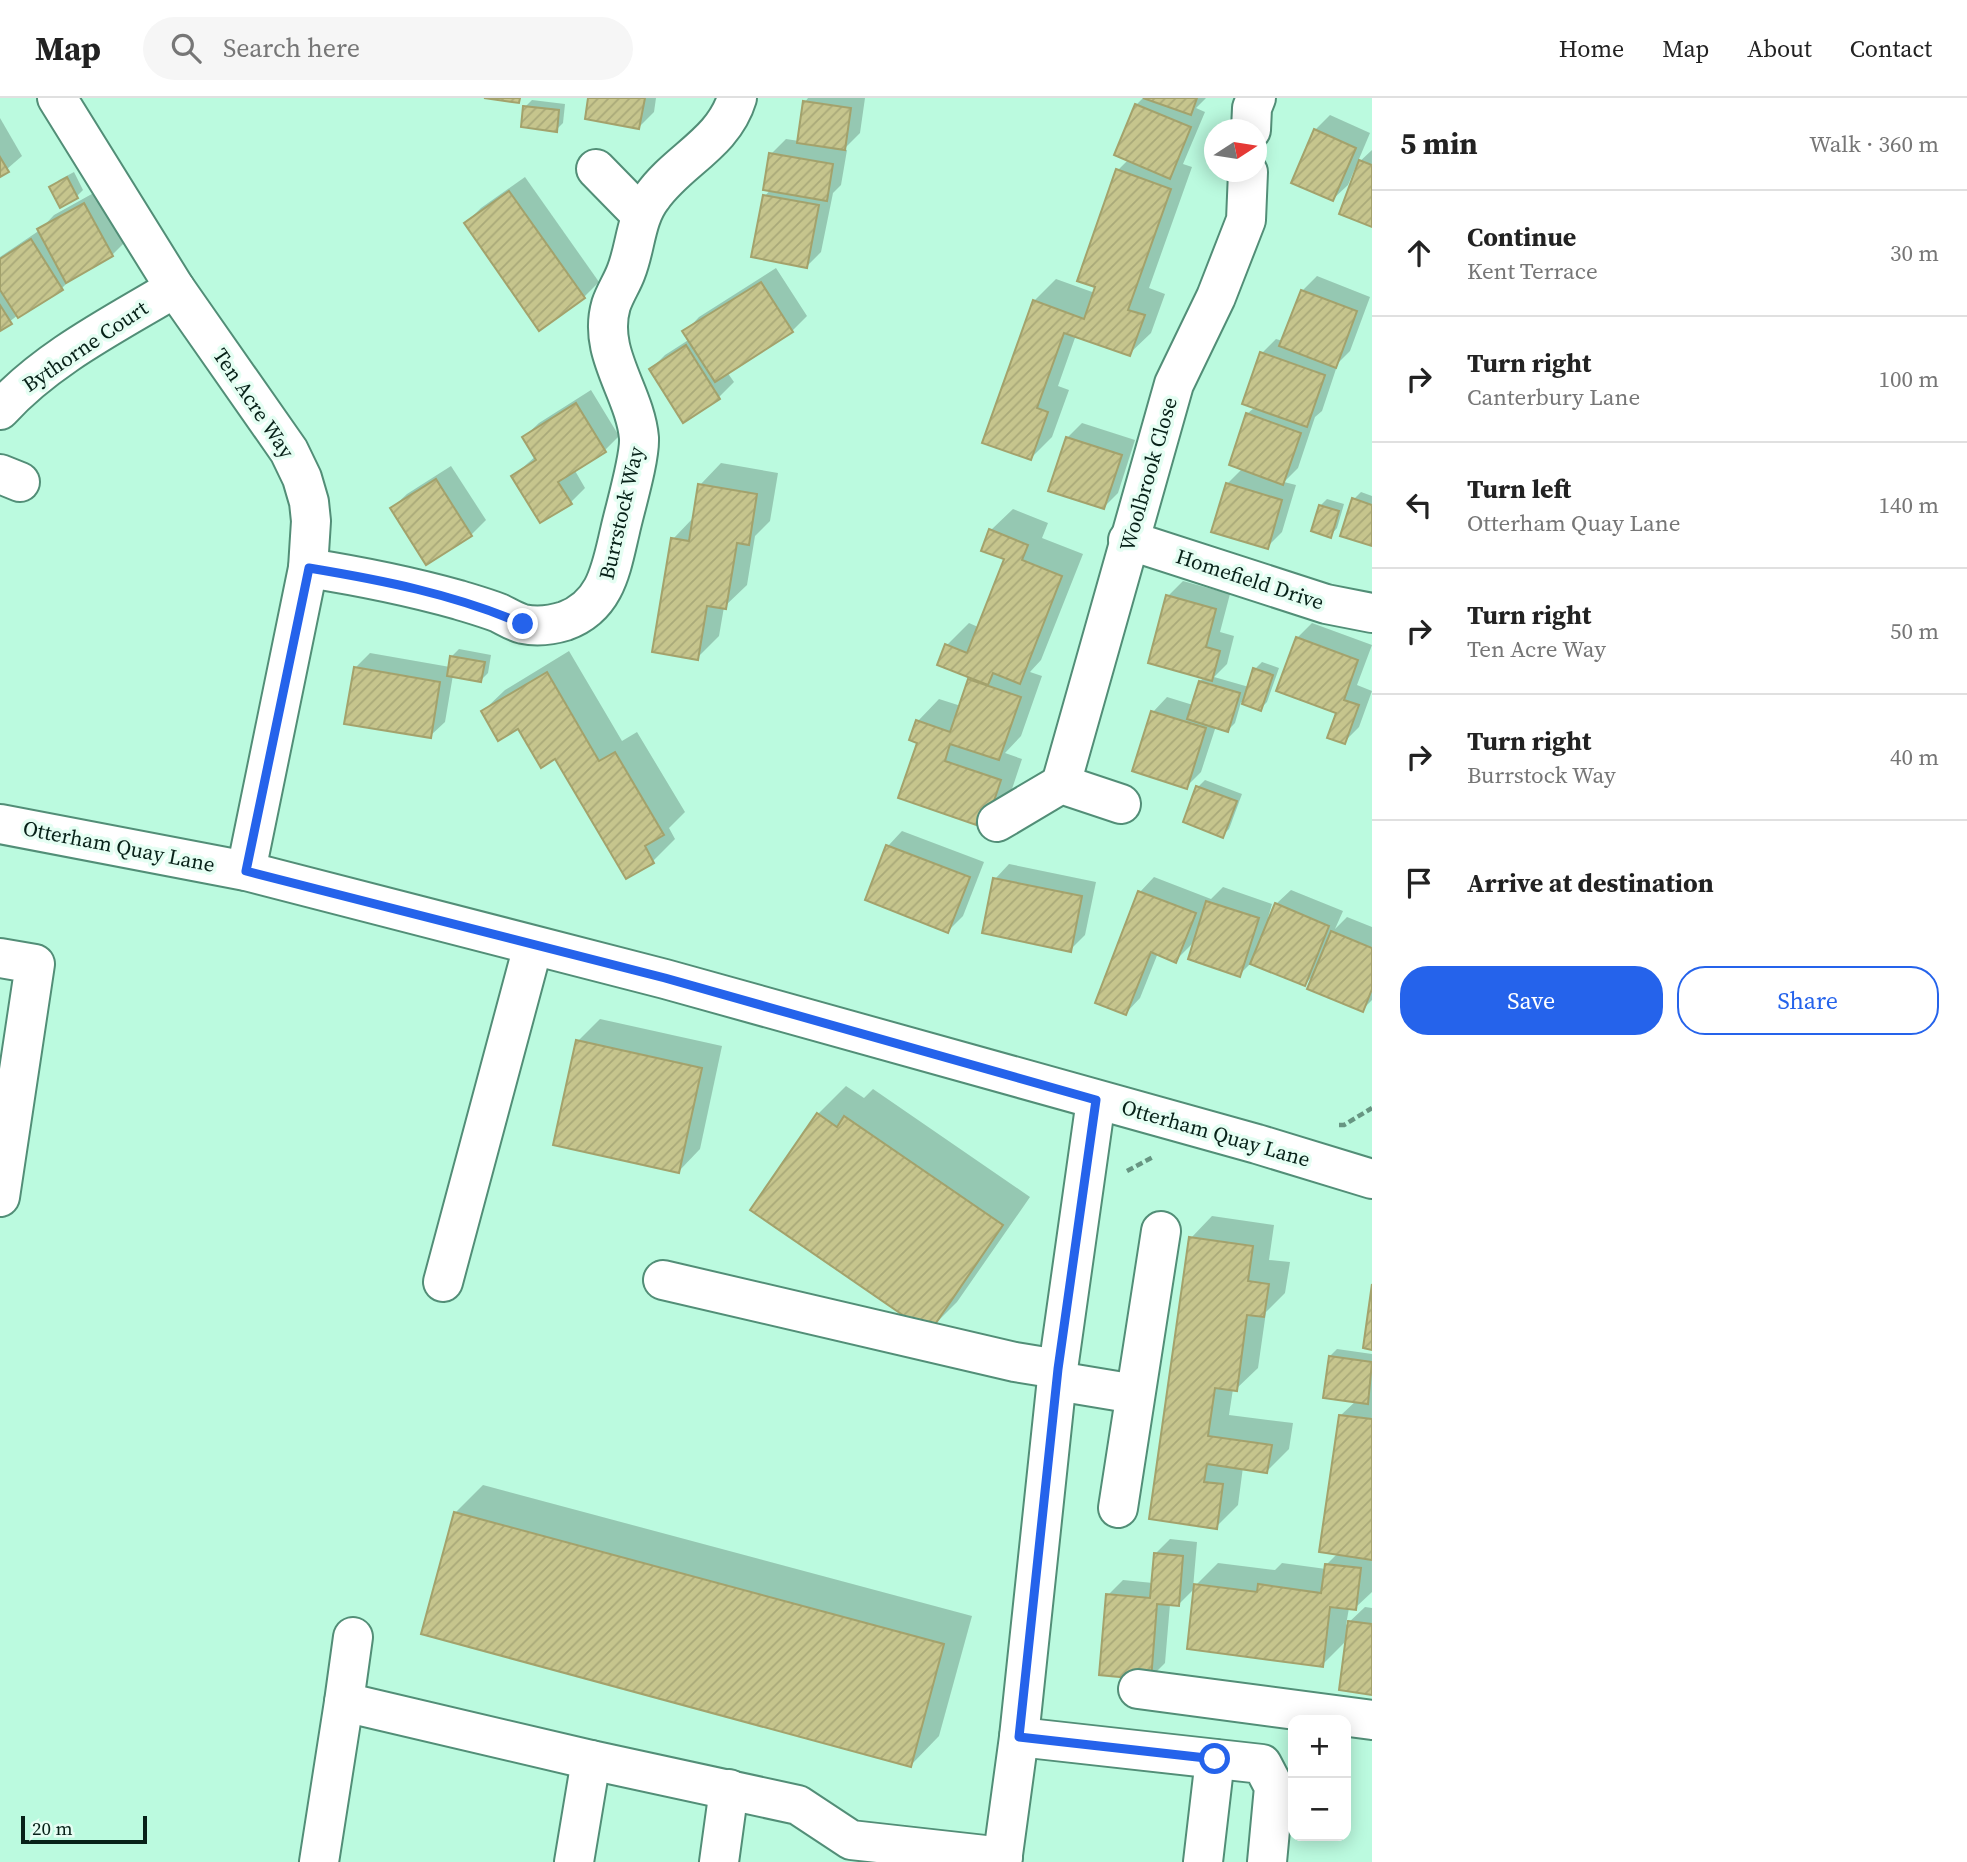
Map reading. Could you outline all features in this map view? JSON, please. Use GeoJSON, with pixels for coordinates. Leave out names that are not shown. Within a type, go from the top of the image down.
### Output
{"type":"FeatureCollection","features":[{"type":"Feature","properties":{"kind":"street","name":"Ten Acre Way"},"geometry":{"type":"LineString","coordinates":[[57,98],[175,288],[289,451],[307,494],[311,514],[309,568],[246,871]]}},
{"type":"Feature","properties":{"kind":"street","name":"Burrstock Way"},"geometry":{"type":"LineString","coordinates":[[309,568],[416,589],[495,612],[523,624],[559,623],[577,616],[594,604],[605,586],[614,560],[639,442],[633,408],[615,368],[608,325],[611,306],[627,270],[641,215],[652,197],[718,133],[737,98]]}},
{"type":"Feature","properties":{"kind":"street"},"geometry":{"type":"LineString","coordinates":[[1252,119],[1256,98]]}},
{"type":"Feature","properties":{"kind":"street"},"geometry":{"type":"LineString","coordinates":[[596,169],[641,215]]}},
{"type":"Feature","properties":{"kind":"street","name":"Woolbrook Close"},"geometry":{"type":"LineString","coordinates":[[1061,784],[1174,384],[1216,297],[1245,220],[1247,182]]}},
{"type":"Feature","properties":{"kind":"street","name":"Bythorne Court"},"geometry":{"type":"LineString","coordinates":[[0,410],[17,391],[42,372],[175,288]]}},
{"type":"Feature","properties":{"kind":"street","name":"Homefield Drive"},"geometry":{"type":"LineString","coordinates":[[1128,540],[1326,604],[1372,613]]}},
{"type":"Feature","properties":{"kind":"street"},"geometry":{"type":"LineString","coordinates":[[997,821],[1061,784],[1121,804]]}},
{"type":"Feature","properties":{"kind":"street","name":"Otterham Quay Lane"},"geometry":{"type":"LineString","coordinates":[[0,824],[246,871],[665,978],[1257,1144],[1372,1179]]}},
{"type":"Feature","properties":{"kind":"street"},"geometry":{"type":"LineString","coordinates":[[443,1282],[533,946]]}},
{"type":"Feature","properties":{"kind":"street"},"geometry":{"type":"LineString","coordinates":[[0,958],[35,964],[0,1197]]}},
{"type":"Feature","properties":{"kind":"street"},"geometry":{"type":"LineString","coordinates":[[345,1702],[798,1805],[849,1851],[1002,1860],[1019,1737],[1058,1375],[1096,1100]]}},
{"type":"Feature","properties":{"kind":"street"},"geometry":{"type":"LineString","coordinates":[[1118,1507],[1161,1231]]}},
{"type":"Feature","properties":{"kind":"street"},"geometry":{"type":"LineString","coordinates":[[663,1280],[1015,1362],[1135,1394]]}},
{"type":"Feature","properties":{"kind":"street"},"geometry":{"type":"LineString","coordinates":[[319,1862],[353,1637]]}},
{"type":"Feature","properties":{"kind":"street"},"geometry":{"type":"LineString","coordinates":[[1138,1689],[1372,1720]]}},
{"type":"Feature","properties":{"kind":"street"},"geometry":{"type":"LineString","coordinates":[[1019,1737],[1262,1764],[1274,1787],[1267,1862]]}},
{"type":"Feature","properties":{"kind":"street"},"geometry":{"type":"LineString","coordinates":[[1203,1862],[1215,1759]]}},
{"type":"Feature","properties":{"kind":"street"},"geometry":{"type":"LineString","coordinates":[[574,1862],[591,1760]]}},
{"type":"Feature","properties":{"kind":"street"},"geometry":{"type":"LineString","coordinates":[[719,1862],[729,1789]]}},
{"type":"Feature","properties":{"kind":"path"},"geometry":{"type":"LineString","coordinates":[[1328,1121],[1344,1125],[1372,1108]]}},
{"type":"Feature","properties":{"kind":"building"},"geometry":{"type":"Polygon","coordinates":[[[484,98],[520,98],[519,103],[484,98]]]}},
{"type":"Feature","properties":{"kind":"building"},"geometry":{"type":"Polygon","coordinates":[[[588,98],[645,98],[639,129],[585,119],[588,98]]]}},
{"type":"Feature","properties":{"kind":"building"},"geometry":{"type":"Polygon","coordinates":[[[1143,98],[1197,98],[1191,115],[1143,98]]]}},
{"type":"Feature","properties":{"kind":"building"},"geometry":{"type":"Polygon","coordinates":[[[803,101],[851,108],[845,150],[797,143],[803,101]]]}},
{"type":"Feature","properties":{"kind":"building"},"geometry":{"type":"Polygon","coordinates":[[[1135,104],[1191,127],[1170,179],[1114,155],[1135,104]]]}},
{"type":"Feature","properties":{"kind":"building"},"geometry":{"type":"Polygon","coordinates":[[[523,106],[559,110],[557,132],[521,127],[523,106]]]}},
{"type":"Feature","properties":{"kind":"building"},"geometry":{"type":"Polygon","coordinates":[[[1314,129],[1356,148],[1333,201],[1291,183],[1314,129]]]}},
{"type":"Feature","properties":{"kind":"building"},"geometry":{"type":"Polygon","coordinates":[[[769,153],[833,164],[827,201],[763,190],[769,153]]]}},
{"type":"Feature","properties":{"kind":"building"},"geometry":{"type":"Polygon","coordinates":[[[0,157],[9,172],[0,177],[0,157]]]}},
{"type":"Feature","properties":{"kind":"building"},"geometry":{"type":"Polygon","coordinates":[[[1359,160],[1372,165],[1372,227],[1339,214],[1359,160]]]}},
{"type":"Feature","properties":{"kind":"building"},"geometry":{"type":"Polygon","coordinates":[[[1116,169],[1171,189],[1128,310],[1145,315],[1130,356],[1064,333],[1037,408],[1048,412],[1031,460],[982,443],[1033,300],[1084,319],[1095,287],[1077,281],[1116,169]]]}},
{"type":"Feature","properties":{"kind":"building"},"geometry":{"type":"Polygon","coordinates":[[[67,177],[78,198],[60,208],[49,187],[67,177]]]}},
{"type":"Feature","properties":{"kind":"building"},"geometry":{"type":"Polygon","coordinates":[[[509,191],[585,298],[539,331],[464,223],[509,191]]]}},
{"type":"Feature","properties":{"kind":"building"},"geometry":{"type":"Polygon","coordinates":[[[763,195],[819,205],[807,268],[751,257],[763,195]]]}},
{"type":"Feature","properties":{"kind":"building"},"geometry":{"type":"Polygon","coordinates":[[[84,203],[113,256],[66,283],[37,229],[84,203]]]}},
{"type":"Feature","properties":{"kind":"building"},"geometry":{"type":"Polygon","coordinates":[[[31,239],[63,290],[18,318],[0,290],[0,259],[31,239]]]}},
{"type":"Feature","properties":{"kind":"building"},"geometry":{"type":"Polygon","coordinates":[[[761,282],[793,332],[715,382],[682,331],[761,282]]]}},
{"type":"Feature","properties":{"kind":"building"},"geometry":{"type":"Polygon","coordinates":[[[1301,290],[1357,311],[1336,368],[1279,346],[1301,290]]]}},
{"type":"Feature","properties":{"kind":"building"},"geometry":{"type":"Polygon","coordinates":[[[0,305],[12,324],[0,331],[0,305]]]}},
{"type":"Feature","properties":{"kind":"building"},"geometry":{"type":"Polygon","coordinates":[[[686,345],[720,399],[683,423],[649,369],[686,345]]]}},
{"type":"Feature","properties":{"kind":"building"},"geometry":{"type":"Polygon","coordinates":[[[1260,352],[1325,375],[1307,427],[1242,404],[1260,352]]]}},
{"type":"Feature","properties":{"kind":"building"},"geometry":{"type":"Polygon","coordinates":[[[576,403],[606,452],[558,482],[572,504],[540,523],[511,476],[536,460],[522,437],[576,403]]]}},
{"type":"Feature","properties":{"kind":"building"},"geometry":{"type":"Polygon","coordinates":[[[1246,413],[1301,433],[1283,485],[1229,465],[1246,413]]]}},
{"type":"Feature","properties":{"kind":"building"},"geometry":{"type":"Polygon","coordinates":[[[1066,437],[1122,455],[1104,509],[1048,491],[1066,437]]]}},
{"type":"Feature","properties":{"kind":"building"},"geometry":{"type":"Polygon","coordinates":[[[436,479],[472,536],[426,565],[390,508],[436,479]]]}},
{"type":"Feature","properties":{"kind":"building"},"geometry":{"type":"Polygon","coordinates":[[[1226,483],[1282,500],[1268,549],[1211,532],[1226,483]]]}},
{"type":"Feature","properties":{"kind":"building"},"geometry":{"type":"Polygon","coordinates":[[[698,484],[757,494],[749,545],[737,543],[726,609],[707,606],[698,660],[652,652],[671,538],[689,541],[698,484]]]}},
{"type":"Feature","properties":{"kind":"building"},"geometry":{"type":"Polygon","coordinates":[[[1352,498],[1372,505],[1372,546],[1340,536],[1352,498]]]}},
{"type":"Feature","properties":{"kind":"building"},"geometry":{"type":"Polygon","coordinates":[[[1319,505],[1339,511],[1331,538],[1311,531],[1319,505]]]}},
{"type":"Feature","properties":{"kind":"building"},"geometry":{"type":"Polygon","coordinates":[[[989,529],[1028,545],[1022,560],[1062,576],[1020,684],[993,673],[988,685],[937,665],[945,644],[967,653],[1004,559],[981,551],[989,529]]]}},
{"type":"Feature","properties":{"kind":"building"},"geometry":{"type":"Polygon","coordinates":[[[1166,595],[1216,609],[1206,647],[1220,651],[1212,681],[1148,663],[1166,595]]]}},
{"type":"Feature","properties":{"kind":"building"},"geometry":{"type":"Polygon","coordinates":[[[1296,637],[1358,660],[1344,700],[1359,705],[1345,744],[1327,738],[1336,713],[1276,691],[1296,637]]]}},
{"type":"Feature","properties":{"kind":"building"},"geometry":{"type":"Polygon","coordinates":[[[450,656],[485,662],[481,682],[447,676],[450,656]]]}},
{"type":"Feature","properties":{"kind":"building"},"geometry":{"type":"Polygon","coordinates":[[[354,667],[440,682],[431,738],[344,724],[354,667]]]}},
{"type":"Feature","properties":{"kind":"building"},"geometry":{"type":"Polygon","coordinates":[[[1253,668],[1273,675],[1261,711],[1242,704],[1253,668]]]}},
{"type":"Feature","properties":{"kind":"building"},"geometry":{"type":"Polygon","coordinates":[[[547,672],[599,761],[615,752],[664,835],[645,846],[654,863],[626,879],[555,759],[541,768],[518,729],[498,741],[481,711],[547,672]]]}},
{"type":"Feature","properties":{"kind":"building"},"geometry":{"type":"Polygon","coordinates":[[[968,679],[1021,697],[999,760],[950,744],[945,761],[1001,780],[985,828],[898,798],[917,743],[909,740],[916,720],[950,732],[968,679]]]}},
{"type":"Feature","properties":{"kind":"building"},"geometry":{"type":"Polygon","coordinates":[[[1199,681],[1240,693],[1228,732],[1187,719],[1199,681]]]}},
{"type":"Feature","properties":{"kind":"building"},"geometry":{"type":"Polygon","coordinates":[[[1151,711],[1206,728],[1187,789],[1132,771],[1151,711]]]}},
{"type":"Feature","properties":{"kind":"building"},"geometry":{"type":"Polygon","coordinates":[[[1196,786],[1237,801],[1223,838],[1183,822],[1196,786]]]}},
{"type":"Feature","properties":{"kind":"building"},"geometry":{"type":"Polygon","coordinates":[[[886,845],[970,877],[948,933],[865,900],[886,845]]]}},
{"type":"Feature","properties":{"kind":"building"},"geometry":{"type":"Polygon","coordinates":[[[993,878],[1082,896],[1071,952],[982,933],[993,878]]]}},
{"type":"Feature","properties":{"kind":"building"},"geometry":{"type":"Polygon","coordinates":[[[1138,891],[1196,913],[1176,963],[1151,952],[1126,1015],[1095,1003],[1138,891]]]}},
{"type":"Feature","properties":{"kind":"building"},"geometry":{"type":"Polygon","coordinates":[[[1206,901],[1259,918],[1240,977],[1188,959],[1206,901]]]}},
{"type":"Feature","properties":{"kind":"building"},"geometry":{"type":"Polygon","coordinates":[[[1275,903],[1329,926],[1305,986],[1250,964],[1275,903]]]}},
{"type":"Feature","properties":{"kind":"building"},"geometry":{"type":"Polygon","coordinates":[[[1331,931],[1372,948],[1372,989],[1363,1012],[1307,989],[1331,931]]]}},
{"type":"Feature","properties":{"kind":"building"},"geometry":{"type":"Polygon","coordinates":[[[576,1040],[702,1068],[679,1173],[553,1145],[576,1040]]]}},
{"type":"Feature","properties":{"kind":"building"},"geometry":{"type":"Polygon","coordinates":[[[817,1113],[837,1127],[844,1116],[1003,1225],[929,1333],[750,1210],[817,1113]]]}},
{"type":"Feature","properties":{"kind":"building"},"geometry":{"type":"Polygon","coordinates":[[[1189,1237],[1253,1246],[1248,1281],[1269,1284],[1264,1317],[1247,1315],[1237,1391],[1215,1388],[1208,1436],[1272,1445],[1267,1473],[1207,1464],[1204,1482],[1223,1484],[1217,1529],[1149,1519],[1189,1237]]]}},
{"type":"Feature","properties":{"kind":"building"},"geometry":{"type":"Polygon","coordinates":[[[1372,1284],[1372,1350],[1363,1348],[1372,1284]]]}},
{"type":"Feature","properties":{"kind":"building"},"geometry":{"type":"Polygon","coordinates":[[[1329,1356],[1372,1362],[1368,1404],[1323,1398],[1329,1356]]]}},
{"type":"Feature","properties":{"kind":"building"},"geometry":{"type":"Polygon","coordinates":[[[1339,1415],[1372,1419],[1372,1560],[1319,1552],[1339,1415]]]}},
{"type":"Feature","properties":{"kind":"building"},"geometry":{"type":"Polygon","coordinates":[[[454,1512],[944,1644],[911,1767],[421,1634],[454,1512]]]}},
{"type":"Feature","properties":{"kind":"building"},"geometry":{"type":"Polygon","coordinates":[[[1154,1553],[1183,1556],[1179,1606],[1157,1604],[1151,1680],[1099,1675],[1106,1594],[1150,1598],[1154,1553]]]}},
{"type":"Feature","properties":{"kind":"building"},"geometry":{"type":"Polygon","coordinates":[[[1325,1564],[1361,1568],[1356,1610],[1330,1607],[1323,1667],[1187,1649],[1194,1584],[1257,1592],[1258,1584],[1321,1593],[1325,1564]]]}},
{"type":"Feature","properties":{"kind":"building"},"geometry":{"type":"Polygon","coordinates":[[[1348,1621],[1372,1624],[1372,1695],[1339,1690],[1348,1621]]]}},
{"type":"Feature","properties":{"kind":"route"},"geometry":{"type":"LineString","coordinates":[[523,624],[459,600],[362,577],[309,568],[246,871],[665,978],[1096,1100],[1058,1369],[1019,1737],[1215,1759]]}}]}
